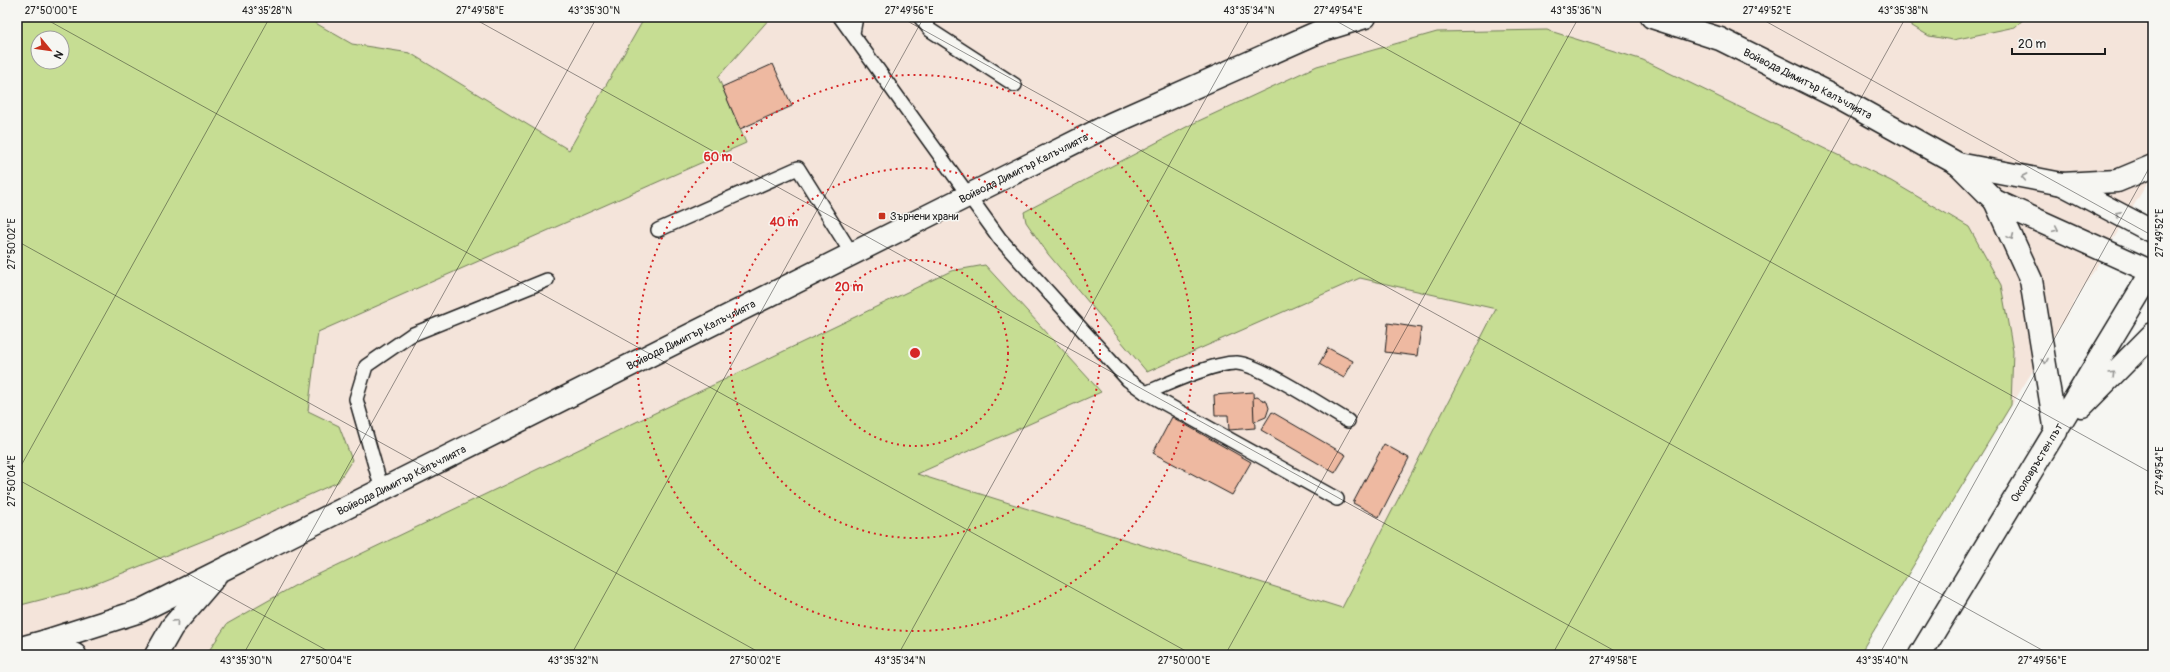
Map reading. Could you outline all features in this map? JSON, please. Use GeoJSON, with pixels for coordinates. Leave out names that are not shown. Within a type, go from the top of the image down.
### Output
{"type":"FeatureCollection","features":[{"type":"Feature","properties":{"kind":"street","name":"Войвода Димитър Калъчлията"},"geometry":{"type":"LineString","coordinates":[[17,649],[41,648],[140,611],[1111,124],[1323,30],[1365,17]]}},
{"type":"Feature","properties":{"kind":"street","name":"Войвода Димитър Калъчлията"},"geometry":{"type":"LineString","coordinates":[[1652,17],[1720,39],[1837,97],[1958,164]]}},
{"type":"Feature","properties":{"kind":"street"},"geometry":{"type":"LineString","coordinates":[[1958,164],[2062,184],[2117,180],[2153,166]]}},
{"type":"Feature","properties":{"kind":"street"},"geometry":{"type":"LineString","coordinates":[[1958,164],[1995,201],[2031,280],[2056,432]]}},
{"type":"Feature","properties":{"kind":"street"},"geometry":{"type":"LineString","coordinates":[[2062,184],[2153,232]]}},
{"type":"Feature","properties":{"kind":"street"},"geometry":{"type":"LineString","coordinates":[[1995,201],[2153,272]]}},
{"type":"Feature","properties":{"kind":"street","name":"Околовръстен път"},"geometry":{"type":"LineString","coordinates":[[1920,655],[2153,272]]}},
{"type":"Feature","properties":{"kind":"street"},"geometry":{"type":"LineString","coordinates":[[2056,432],[2153,334]]}},
{"type":"Feature","properties":{"kind":"street"},"geometry":{"type":"LineString","coordinates":[[156,655],[172,627],[222,570]]}},
{"type":"Feature","properties":{"kind":"street"},"geometry":{"type":"LineString","coordinates":[[41,648],[75,655]]}},
{"type":"Feature","properties":{"kind":"lane"},"geometry":{"type":"LineString","coordinates":[[840,17],[1000,239],[1128,380],[1146,393],[1337,498]]}},
{"type":"Feature","properties":{"kind":"lane"},"geometry":{"type":"LineString","coordinates":[[853,33],[856,17]]}},
{"type":"Feature","properties":{"kind":"lane"},"geometry":{"type":"LineString","coordinates":[[920,17],[930,30],[1015,85]]}},
{"type":"Feature","properties":{"kind":"lane"},"geometry":{"type":"LineString","coordinates":[[658,230],[798,168],[852,254]]}},
{"type":"Feature","properties":{"kind":"lane"},"geometry":{"type":"LineString","coordinates":[[382,490],[356,399],[366,366],[411,335],[547,280]]}},
{"type":"Feature","properties":{"kind":"lane"},"geometry":{"type":"LineString","coordinates":[[1146,393],[1204,370],[1236,363],[1260,371],[1348,421]]}},
{"type":"Feature","properties":{"kind":"shaded area"},"geometry":{"type":"Polygon","coordinates":[[[17,17],[2153,17],[2153,174],[1859,655],[17,655],[17,17]]]}},
{"type":"Feature","properties":{"kind":"green space"},"geometry":{"type":"Polygon","coordinates":[[[17,17],[305,17],[352,44],[410,53],[569,150],[645,17],[771,17],[718,77],[746,143],[318,332],[308,411],[339,426],[352,460],[338,482],[240,526],[83,589],[17,606],[17,17]]]}},
{"type":"Feature","properties":{"kind":"green space"},"geometry":{"type":"Polygon","coordinates":[[[1897,17],[2026,17],[2015,27],[1953,40],[1929,36],[1897,17]]]}},
{"type":"Feature","properties":{"kind":"green space"},"geometry":{"type":"Polygon","coordinates":[[[1547,30],[1643,60],[1891,181],[1969,227],[2001,285],[2013,351],[2011,405],[1859,655],[206,655],[227,624],[294,586],[951,271],[985,265],[1101,392],[917,474],[1342,608],[1496,309],[1360,278],[1147,372],[1048,254],[1026,222],[1024,212],[1192,124],[1317,66],[1437,32],[1547,30]]]}},
{"type":"Feature","properties":{"kind":"building"},"geometry":{"type":"Polygon","coordinates":[[[773,64],[792,106],[740,129],[722,87],[773,64]]]}},
{"type":"Feature","properties":{"kind":"building"},"geometry":{"type":"Polygon","coordinates":[[[1388,323],[1421,328],[1417,356],[1385,352],[1388,323]]]}},
{"type":"Feature","properties":{"kind":"building"},"geometry":{"type":"Polygon","coordinates":[[[1328,348],[1353,361],[1344,378],[1319,364],[1328,348]]]}},
{"type":"Feature","properties":{"kind":"building"},"geometry":{"type":"Polygon","coordinates":[[[1253,392],[1255,428],[1229,430],[1228,415],[1215,415],[1214,395],[1253,392]]]}},
{"type":"Feature","properties":{"kind":"building"},"geometry":{"type":"Polygon","coordinates":[[[1257,397],[1267,402],[1269,408],[1266,417],[1254,422],[1253,398],[1257,397]]]}},
{"type":"Feature","properties":{"kind":"building"},"geometry":{"type":"Polygon","coordinates":[[[1272,412],[1346,455],[1335,473],[1261,430],[1272,412]]]}},
{"type":"Feature","properties":{"kind":"building"},"geometry":{"type":"Polygon","coordinates":[[[1172,417],[1251,462],[1232,495],[1153,453],[1172,417]]]}},
{"type":"Feature","properties":{"kind":"building"},"geometry":{"type":"Polygon","coordinates":[[[1384,444],[1409,458],[1379,517],[1353,503],[1384,444]]]}},
{"type":"Feature","properties":{"kind":"place","name":"Зърнени храни"},"geometry":{"type":"Point","coordinates":[882,216]}}]}
